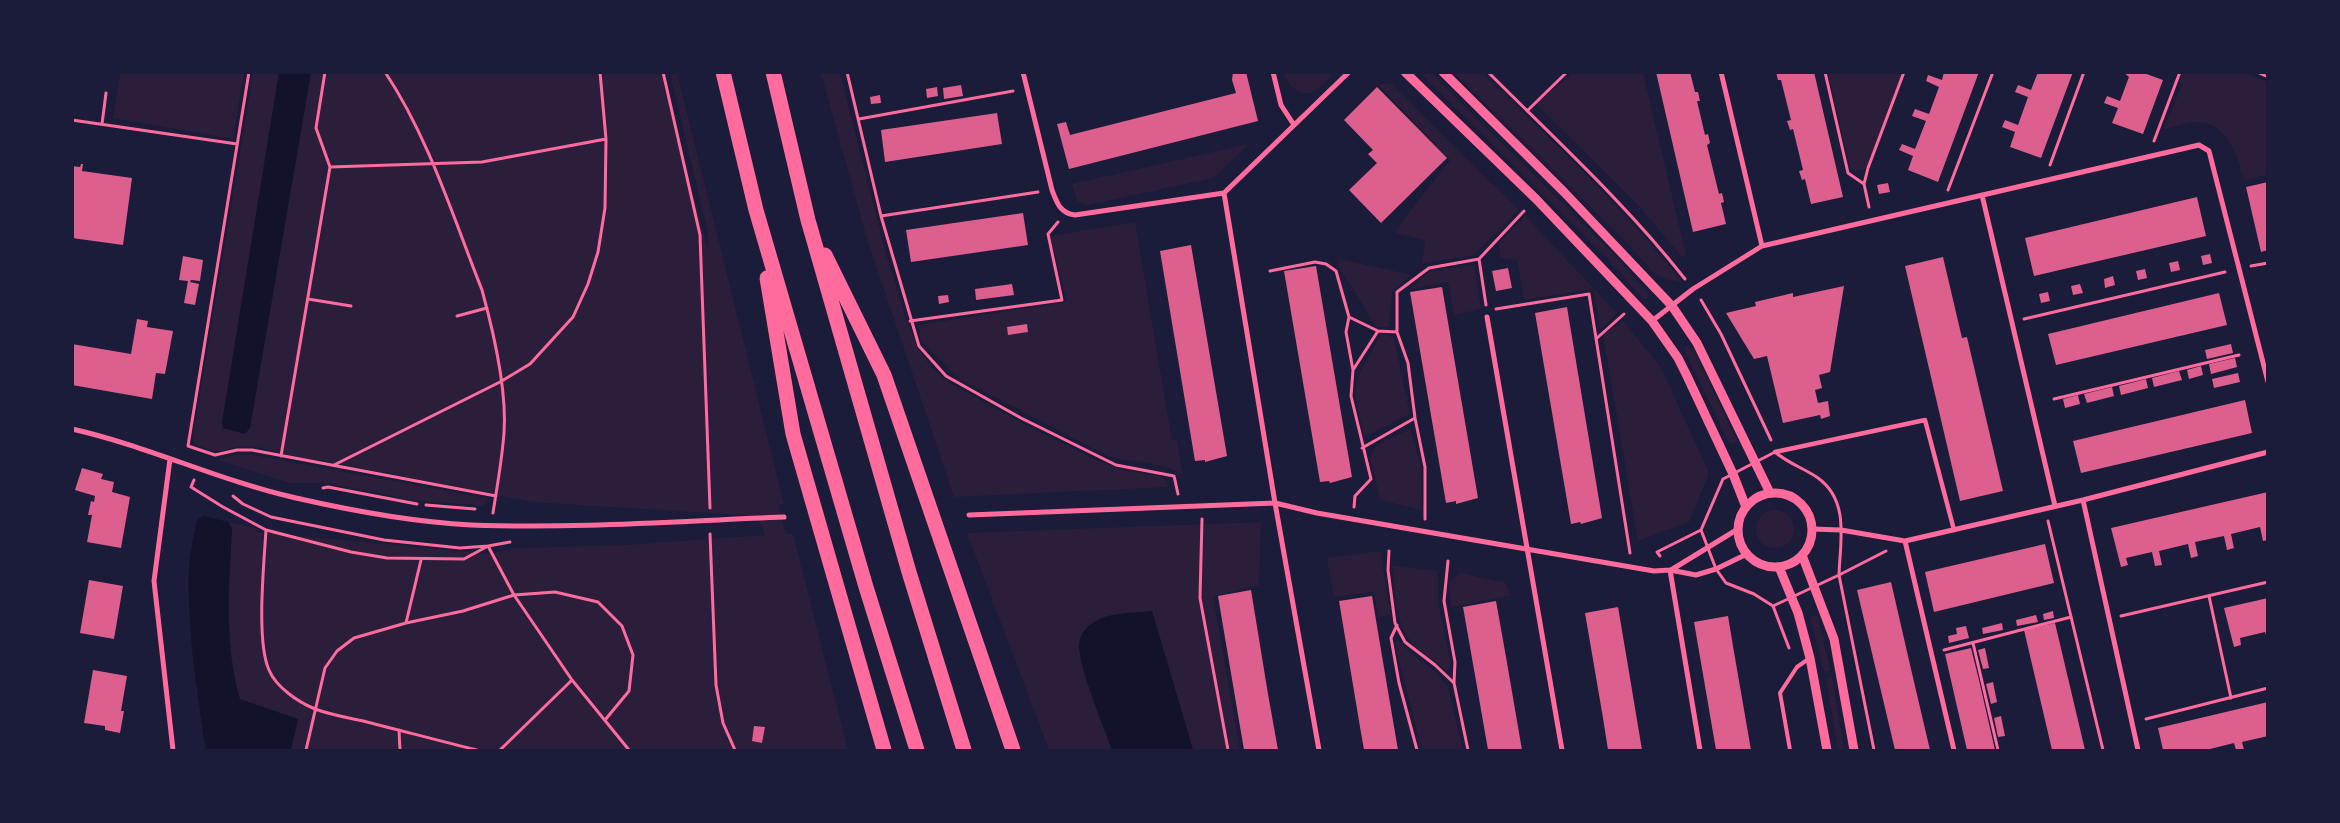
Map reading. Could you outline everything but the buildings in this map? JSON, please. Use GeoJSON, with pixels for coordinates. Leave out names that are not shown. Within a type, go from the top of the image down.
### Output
{"type":"FeatureCollection","features":[{"type":"Feature","properties":{"kind":"highway"},"geometry":{"type":"LineString","coordinates":[[723,72],[756,210],[866,587],[917,750]]}},
{"type":"Feature","properties":{"kind":"highway"},"geometry":{"type":"LineString","coordinates":[[773,72],[808,220],[909,572],[964,750]]}},
{"type":"Feature","properties":{"kind":"highway"},"geometry":{"type":"LineString","coordinates":[[756,210],[793,434],[884,750]]}},
{"type":"Feature","properties":{"kind":"highway"},"geometry":{"type":"LineString","coordinates":[[808,220],[884,375],[1013,750]]}},
{"type":"Feature","properties":{"kind":"street"},"geometry":{"type":"LineString","coordinates":[[1023,72],[1052,190],[1058,206],[1066,214],[1075,215],[1224,193],[1349,72]]}},
{"type":"Feature","properties":{"kind":"street"},"geometry":{"type":"LineString","coordinates":[[1272,72],[1281,105],[1294,125]]}},
{"type":"Feature","properties":{"kind":"street"},"geometry":{"type":"LineString","coordinates":[[1405,72],[1536,199],[1652,322],[1678,358],[1733,474],[1746,507]]}},
{"type":"Feature","properties":{"kind":"street"},"geometry":{"type":"LineString","coordinates":[[1443,72],[1564,192],[1672,306],[1698,343],[1770,494]]}},
{"type":"Feature","properties":{"kind":"street"},"geometry":{"type":"LineString","coordinates":[[1721,72],[1762,246]]}},
{"type":"Feature","properties":{"kind":"street"},"geometry":{"type":"LineString","coordinates":[[1652,322],[1693,289],[1762,246],[2199,145],[2209,151],[2268,382]]}},
{"type":"Feature","properties":{"kind":"street"},"geometry":{"type":"LineString","coordinates":[[1224,193],[1275,503],[1319,750]]}},
{"type":"Feature","properties":{"kind":"street"},"geometry":{"type":"LineString","coordinates":[[1982,195],[2055,506]]}},
{"type":"Feature","properties":{"kind":"street"},"geometry":{"type":"LineString","coordinates":[[1487,317],[1562,750]]}},
{"type":"Feature","properties":{"kind":"street"},"geometry":{"type":"LineString","coordinates":[[1776,452],[1925,420],[1954,530]]}},
{"type":"Feature","properties":{"kind":"street"},"geometry":{"type":"LineString","coordinates":[[72,429],[98,434],[170,460],[294,498],[396,517],[492,525],[538,526],[784,518]]}},
{"type":"Feature","properties":{"kind":"street"},"geometry":{"type":"LineString","coordinates":[[1812,529],[1841,530],[1905,541],[2083,500],[2268,452]]}},
{"type":"Feature","properties":{"kind":"street"},"geometry":{"type":"LineString","coordinates":[[170,460],[154,581],[173,750]]}},
{"type":"Feature","properties":{"kind":"street"},"geometry":{"type":"LineString","coordinates":[[1770,494],[1788,496],[1799,502],[1810,517],[1812,529],[1809,543],[1802,555],[1791,563],[1779,567],[1761,564],[1747,554],[1740,542],[1738,529],[1741,515],[1746,507],[1756,498],[1770,494]]}},
{"type":"Feature","properties":{"kind":"street"},"geometry":{"type":"LineString","coordinates":[[2083,500],[2130,723],[2138,750]]}},
{"type":"Feature","properties":{"kind":"street"},"geometry":{"type":"LineString","coordinates":[[969,515],[1275,503],[1317,513],[1528,550],[1632,568],[1654,571],[1670,570],[1696,576],[1747,554]]}},
{"type":"Feature","properties":{"kind":"street"},"geometry":{"type":"LineString","coordinates":[[1670,570],[1738,529]]}},
{"type":"Feature","properties":{"kind":"street"},"geometry":{"type":"LineString","coordinates":[[1905,541],[1954,750]]}},
{"type":"Feature","properties":{"kind":"street"},"geometry":{"type":"LineString","coordinates":[[1802,555],[1834,639],[1854,750]]}},
{"type":"Feature","properties":{"kind":"street"},"geometry":{"type":"LineString","coordinates":[[1779,567],[1792,597],[1810,658],[1827,750]]}},
{"type":"Feature","properties":{"kind":"street"},"geometry":{"type":"LineString","coordinates":[[1670,570],[1700,750]]}},
{"type":"Feature","properties":{"kind":"lane"},"geometry":{"type":"LineString","coordinates":[[1790,750],[1780,693],[1796,667],[1810,658]]}},
{"type":"Feature","properties":{"kind":"path"},"geometry":{"type":"LineString","coordinates":[[249,72],[188,446],[215,455],[252,450],[496,496]]}},
{"type":"Feature","properties":{"kind":"path"},"geometry":{"type":"LineString","coordinates":[[281,456],[330,167],[316,128],[326,72]]}},
{"type":"Feature","properties":{"kind":"path"},"geometry":{"type":"LineString","coordinates":[[386,72],[399,94],[432,164],[482,290],[487,308],[500,382],[504,432],[488,546],[514,595],[572,680],[629,750]]}},
{"type":"Feature","properties":{"kind":"path"},"geometry":{"type":"LineString","coordinates":[[333,465],[500,382],[530,364],[573,318],[588,284],[598,252],[605,208],[606,139],[600,72]]}},
{"type":"Feature","properties":{"kind":"path"},"geometry":{"type":"LineString","coordinates":[[663,72],[700,235],[709,476]]}},
{"type":"Feature","properties":{"kind":"path"},"geometry":{"type":"LineString","coordinates":[[847,72],[881,216],[910,321],[919,346],[946,376],[1021,418],[1116,465],[1174,476],[1180,506]]}},
{"type":"Feature","properties":{"kind":"path"},"geometry":{"type":"LineString","coordinates":[[1488,72],[1616,197],[1654,239],[1693,289],[1721,334],[1776,452],[1791,465],[1802,468],[1820,479],[1838,505],[1841,515],[1839,575],[1874,750]]}},
{"type":"Feature","properties":{"kind":"path"},"geometry":{"type":"LineString","coordinates":[[1527,111],[1567,72]]}},
{"type":"Feature","properties":{"kind":"path"},"geometry":{"type":"LineString","coordinates":[[1825,72],[1848,173],[1864,184]]}},
{"type":"Feature","properties":{"kind":"path"},"geometry":{"type":"LineString","coordinates":[[1872,220],[1864,184],[1868,168],[1904,72]]}},
{"type":"Feature","properties":{"kind":"path"},"geometry":{"type":"LineString","coordinates":[[1942,204],[1993,72]]}},
{"type":"Feature","properties":{"kind":"path"},"geometry":{"type":"LineString","coordinates":[[2044,180],[2084,72]]}},
{"type":"Feature","properties":{"kind":"path"},"geometry":{"type":"LineString","coordinates":[[2149,156],[2180,72]]}},
{"type":"Feature","properties":{"kind":"path"},"geometry":{"type":"LineString","coordinates":[[2258,72],[2268,77]]}},
{"type":"Feature","properties":{"kind":"path"},"geometry":{"type":"LineString","coordinates":[[859,119],[1027,88]]}},
{"type":"Feature","properties":{"kind":"path"},"geometry":{"type":"LineString","coordinates":[[102,124],[106,93]]}},
{"type":"Feature","properties":{"kind":"path"},"geometry":{"type":"LineString","coordinates":[[72,120],[237,144]]}},
{"type":"Feature","properties":{"kind":"path"},"geometry":{"type":"LineString","coordinates":[[330,167],[482,162],[606,139]]}},
{"type":"Feature","properties":{"kind":"path"},"geometry":{"type":"LineString","coordinates":[[881,216],[1052,190]]}},
{"type":"Feature","properties":{"kind":"path"},"geometry":{"type":"LineString","coordinates":[[1426,531],[1425,468],[1415,418],[1408,363],[1397,332],[1397,292],[1429,268],[1479,259],[1524,211]]}},
{"type":"Feature","properties":{"kind":"path"},"geometry":{"type":"LineString","coordinates":[[910,321],[1062,300],[1048,234],[1066,214]]}},
{"type":"Feature","properties":{"kind":"path"},"geometry":{"type":"LineString","coordinates":[[1479,259],[1487,317]]}},
{"type":"Feature","properties":{"kind":"path"},"geometry":{"type":"LineString","coordinates":[[1270,271],[1315,262],[1326,264],[1336,271],[1349,318],[1346,332],[1353,370],[1351,396],[1371,479],[1355,496],[1352,518]]}},
{"type":"Feature","properties":{"kind":"path"},"geometry":{"type":"LineString","coordinates":[[2012,322],[2240,268]]}},
{"type":"Feature","properties":{"kind":"path"},"geometry":{"type":"LineString","coordinates":[[1488,310],[1589,294],[1632,568]]}},
{"type":"Feature","properties":{"kind":"path"},"geometry":{"type":"LineString","coordinates":[[308,299],[351,306]]}},
{"type":"Feature","properties":{"kind":"path"},"geometry":{"type":"LineString","coordinates":[[457,316],[487,308]]}},
{"type":"Feature","properties":{"kind":"path"},"geometry":{"type":"LineString","coordinates":[[1596,339],[1626,313]]}},
{"type":"Feature","properties":{"kind":"path"},"geometry":{"type":"LineString","coordinates":[[1349,318],[1378,332],[1397,332]]}},
{"type":"Feature","properties":{"kind":"path"},"geometry":{"type":"LineString","coordinates":[[1353,370],[1378,332]]}},
{"type":"Feature","properties":{"kind":"path"},"geometry":{"type":"LineString","coordinates":[[2054,399],[2239,355]]}},
{"type":"Feature","properties":{"kind":"path"},"geometry":{"type":"LineString","coordinates":[[1362,448],[1415,418]]}},
{"type":"Feature","properties":{"kind":"path"},"geometry":{"type":"LineString","coordinates":[[202,451],[192,487],[223,507],[266,530],[351,552],[386,558],[421,560],[464,559],[488,546]]}},
{"type":"Feature","properties":{"kind":"path"},"geometry":{"type":"LineString","coordinates":[[1670,570],[1657,552],[1701,530],[1723,479],[1776,452]]}},
{"type":"Feature","properties":{"kind":"path"},"geometry":{"type":"LineString","coordinates":[[294,498],[328,487],[421,504],[502,512]]}},
{"type":"Feature","properties":{"kind":"path"},"geometry":{"type":"LineString","coordinates":[[1203,506],[1200,598],[1228,750]]}},
{"type":"Feature","properties":{"kind":"path"},"geometry":{"type":"LineString","coordinates":[[705,508],[714,508]]}},
{"type":"Feature","properties":{"kind":"path"},"geometry":{"type":"LineString","coordinates":[[2045,508],[2103,750]]}},
{"type":"Feature","properties":{"kind":"path"},"geometry":{"type":"LineString","coordinates":[[266,530],[263,589],[265,657],[269,671],[278,684],[290,694],[314,708],[477,750]]}},
{"type":"Feature","properties":{"kind":"path"},"geometry":{"type":"LineString","coordinates":[[1701,530],[1716,569],[1726,583],[1754,594],[1773,606],[1815,587],[1905,541]]}},
{"type":"Feature","properties":{"kind":"path"},"geometry":{"type":"LineString","coordinates":[[1389,551],[1388,570],[1397,625],[1405,642],[1435,664],[1454,683]]}},
{"type":"Feature","properties":{"kind":"path"},"geometry":{"type":"LineString","coordinates":[[406,623],[421,560]]}},
{"type":"Feature","properties":{"kind":"path"},"geometry":{"type":"LineString","coordinates":[[1448,562],[1444,601],[1455,662],[1454,683],[1468,750]]}},
{"type":"Feature","properties":{"kind":"path"},"geometry":{"type":"LineString","coordinates":[[710,567],[716,685],[723,723],[734,750]]}},
{"type":"Feature","properties":{"kind":"path"},"geometry":{"type":"LineString","coordinates":[[2108,619],[2268,582]]}},
{"type":"Feature","properties":{"kind":"path"},"geometry":{"type":"LineString","coordinates":[[306,750],[314,708],[325,668],[337,651],[354,638],[406,623],[463,611],[514,595],[555,592],[598,602],[622,626],[633,655],[629,691],[605,720]]}},
{"type":"Feature","properties":{"kind":"path"},"geometry":{"type":"LineString","coordinates":[[2208,596],[2231,698]]}},
{"type":"Feature","properties":{"kind":"path"},"geometry":{"type":"LineString","coordinates":[[1931,653],[2071,617]]}},
{"type":"Feature","properties":{"kind":"path"},"geometry":{"type":"LineString","coordinates":[[1397,625],[1391,638],[1398,683],[1417,750]]}},
{"type":"Feature","properties":{"kind":"path"},"geometry":{"type":"LineString","coordinates":[[1974,643],[1998,750]]}},
{"type":"Feature","properties":{"kind":"path"},"geometry":{"type":"LineString","coordinates":[[500,750],[572,680]]}},
{"type":"Feature","properties":{"kind":"path"},"geometry":{"type":"LineString","coordinates":[[2130,723],[2268,688]]}},
{"type":"Feature","properties":{"kind":"path"},"geometry":{"type":"LineString","coordinates":[[399,730],[400,750]]}},
{"type":"Feature","properties":{"kind":"shaded area"},"geometry":{"type":"Polygon","coordinates":[[[120,73],[244,73],[233,139],[113,118],[120,73]]]}},
{"type":"Feature","properties":{"kind":"shaded area"},"geometry":{"type":"Polygon","coordinates":[[[253,73],[279,73],[263,168],[288,73],[662,73],[708,250],[708,233],[670,73],[677,73],[784,504],[778,505],[786,534],[793,534],[848,750],[238,750],[213,670],[232,529],[228,522],[253,527],[259,532],[490,554],[517,548],[625,545],[765,535],[758,516],[532,502],[320,460],[306,459],[263,448],[244,446],[217,451],[194,444],[193,437],[253,73]]]}},
{"type":"Feature","properties":{"kind":"shaded area"},"geometry":{"type":"Polygon","coordinates":[[[279,73],[311,73],[250,428],[245,434],[223,428],[222,422],[279,73]]]}},
{"type":"Feature","properties":{"kind":"shaded area"},"geometry":{"type":"Polygon","coordinates":[[[821,73],[840,73],[886,254],[907,321],[918,348],[930,365],[948,382],[1027,426],[1098,461],[1119,469],[1161,476],[1167,482],[1168,487],[954,497],[867,239],[821,73]]]}},
{"type":"Feature","properties":{"kind":"shaded area"},"geometry":{"type":"Polygon","coordinates":[[[1284,73],[1333,73],[1319,89],[1303,93],[1295,89],[1284,73]]]}},
{"type":"Feature","properties":{"kind":"shaded area"},"geometry":{"type":"Polygon","coordinates":[[[1420,73],[1431,73],[1614,254],[1650,296],[1644,300],[1606,257],[1420,73]]]}},
{"type":"Feature","properties":{"kind":"shaded area"},"geometry":{"type":"Polygon","coordinates":[[[1455,73],[1482,73],[1611,200],[1682,282],[1664,279],[1655,274],[1627,243],[1455,73]]]}},
{"type":"Feature","properties":{"kind":"shaded area"},"geometry":{"type":"Polygon","coordinates":[[[1572,73],[1643,73],[1686,255],[1682,257],[1640,207],[1536,104],[1572,73]]]}},
{"type":"Feature","properties":{"kind":"shaded area"},"geometry":{"type":"Polygon","coordinates":[[[1828,73],[1902,73],[1866,169],[1851,171],[1828,73]]]}},
{"type":"Feature","properties":{"kind":"shaded area"},"geometry":{"type":"Polygon","coordinates":[[[2182,73],[2246,73],[2267,82],[2267,175],[2244,180],[2234,151],[2223,134],[2215,127],[2206,123],[2195,122],[2164,129],[2182,84],[2179,82],[2182,73]]]}},
{"type":"Feature","properties":{"kind":"shaded area"},"geometry":{"type":"Polygon","coordinates":[[[1390,83],[1519,210],[1474,255],[1422,264],[1425,240],[1395,233],[1450,160],[1378,84],[1390,83]]]}},
{"type":"Feature","properties":{"kind":"shaded area"},"geometry":{"type":"Polygon","coordinates":[[[1249,144],[1214,178],[1087,205],[1077,201],[1072,184],[1249,144]]]}},
{"type":"Feature","properties":{"kind":"shaded area"},"geometry":{"type":"Polygon","coordinates":[[[1525,216],[1617,313],[1600,329],[1593,289],[1524,300],[1517,260],[1501,258],[1498,244],[1525,216]]]}},
{"type":"Feature","properties":{"kind":"shaded area"},"geometry":{"type":"Polygon","coordinates":[[[1135,222],[1172,440],[1177,440],[1183,475],[1155,464],[1105,455],[959,378],[922,342],[918,325],[1067,302],[1050,236],[1135,222]]]}},
{"type":"Feature","properties":{"kind":"shaded area"},"geometry":{"type":"Polygon","coordinates":[[[1339,259],[1412,275],[1392,292],[1389,327],[1377,327],[1338,266],[1339,259]]]}},
{"type":"Feature","properties":{"kind":"shaded area"},"geometry":{"type":"Polygon","coordinates":[[[1474,265],[1481,309],[1454,315],[1448,282],[1410,289],[1430,271],[1474,265]]]}},
{"type":"Feature","properties":{"kind":"shaded area"},"geometry":{"type":"Polygon","coordinates":[[[1623,321],[1660,366],[1708,470],[1708,476],[1689,522],[1638,541],[1604,340],[1604,334],[1623,321]]]}},
{"type":"Feature","properties":{"kind":"shaded area"},"geometry":{"type":"Polygon","coordinates":[[[1382,333],[1394,338],[1410,414],[1364,437],[1355,396],[1358,375],[1382,333]]]}},
{"type":"Feature","properties":{"kind":"shaded area"},"geometry":{"type":"Polygon","coordinates":[[[1689,345],[1695,353],[1737,441],[1730,445],[1683,348],[1689,345]]]}},
{"type":"Feature","properties":{"kind":"shaded area"},"geometry":{"type":"Polygon","coordinates":[[[1410,429],[1421,466],[1422,510],[1380,500],[1370,456],[1378,444],[1410,429]]]}},
{"type":"Feature","properties":{"kind":"shaded area"},"geometry":{"type":"Polygon","coordinates":[[[235,455],[253,455],[486,498],[485,506],[411,500],[329,483],[290,483],[218,460],[235,455]]]}},
{"type":"Feature","properties":{"kind":"shaded area"},"geometry":{"type":"Polygon","coordinates":[[[1775,510],[1782,511],[1788,516],[1793,522],[1793,536],[1788,542],[1782,547],[1775,548],[1768,547],[1762,542],[1757,536],[1756,529],[1757,522],[1762,516],[1768,511],[1775,510]]]}},
{"type":"Feature","properties":{"kind":"shaded area"},"geometry":{"type":"Polygon","coordinates":[[[204,516],[228,522],[232,529],[229,615],[232,657],[240,699],[298,719],[291,750],[206,750],[193,660],[189,592],[189,563],[192,544],[197,520],[204,516]]]}},
{"type":"Feature","properties":{"kind":"shaded area"},"geometry":{"type":"Polygon","coordinates":[[[1261,522],[1259,585],[1213,596],[1240,750],[1193,750],[1152,611],[1093,623],[1082,633],[1079,645],[1082,663],[1112,750],[1049,750],[967,533],[1261,522]]]}},
{"type":"Feature","properties":{"kind":"shaded area"},"geometry":{"type":"Polygon","coordinates":[[[1380,551],[1391,615],[1378,617],[1374,592],[1334,597],[1327,558],[1380,551]]]}},
{"type":"Feature","properties":{"kind":"shaded area"},"geometry":{"type":"Polygon","coordinates":[[[1393,566],[1438,571],[1438,602],[1450,660],[1450,669],[1445,670],[1409,640],[1397,610],[1393,566]]]}},
{"type":"Feature","properties":{"kind":"shaded area"},"geometry":{"type":"Polygon","coordinates":[[[1460,573],[1506,583],[1510,596],[1451,607],[1449,582],[1460,573]]]}},
{"type":"Feature","properties":{"kind":"shaded area"},"geometry":{"type":"Polygon","coordinates":[[[1152,611],[1193,750],[1112,750],[1083,667],[1079,645],[1080,638],[1090,625],[1099,619],[1113,615],[1152,611]]]}},
{"type":"Feature","properties":{"kind":"shaded area"},"geometry":{"type":"Polygon","coordinates":[[[1817,615],[1831,671],[1824,672],[1810,617],[1817,615]]]}},
{"type":"Feature","properties":{"kind":"shaded area"},"geometry":{"type":"Polygon","coordinates":[[[1396,641],[1399,641],[1414,656],[1435,671],[1448,687],[1463,750],[1422,750],[1395,645],[1396,641]]]}},
{"type":"Feature","properties":{"kind":"shaded area"},"geometry":{"type":"Polygon","coordinates":[[[1832,677],[1844,750],[1838,750],[1826,678],[1832,677]]]}}]}
